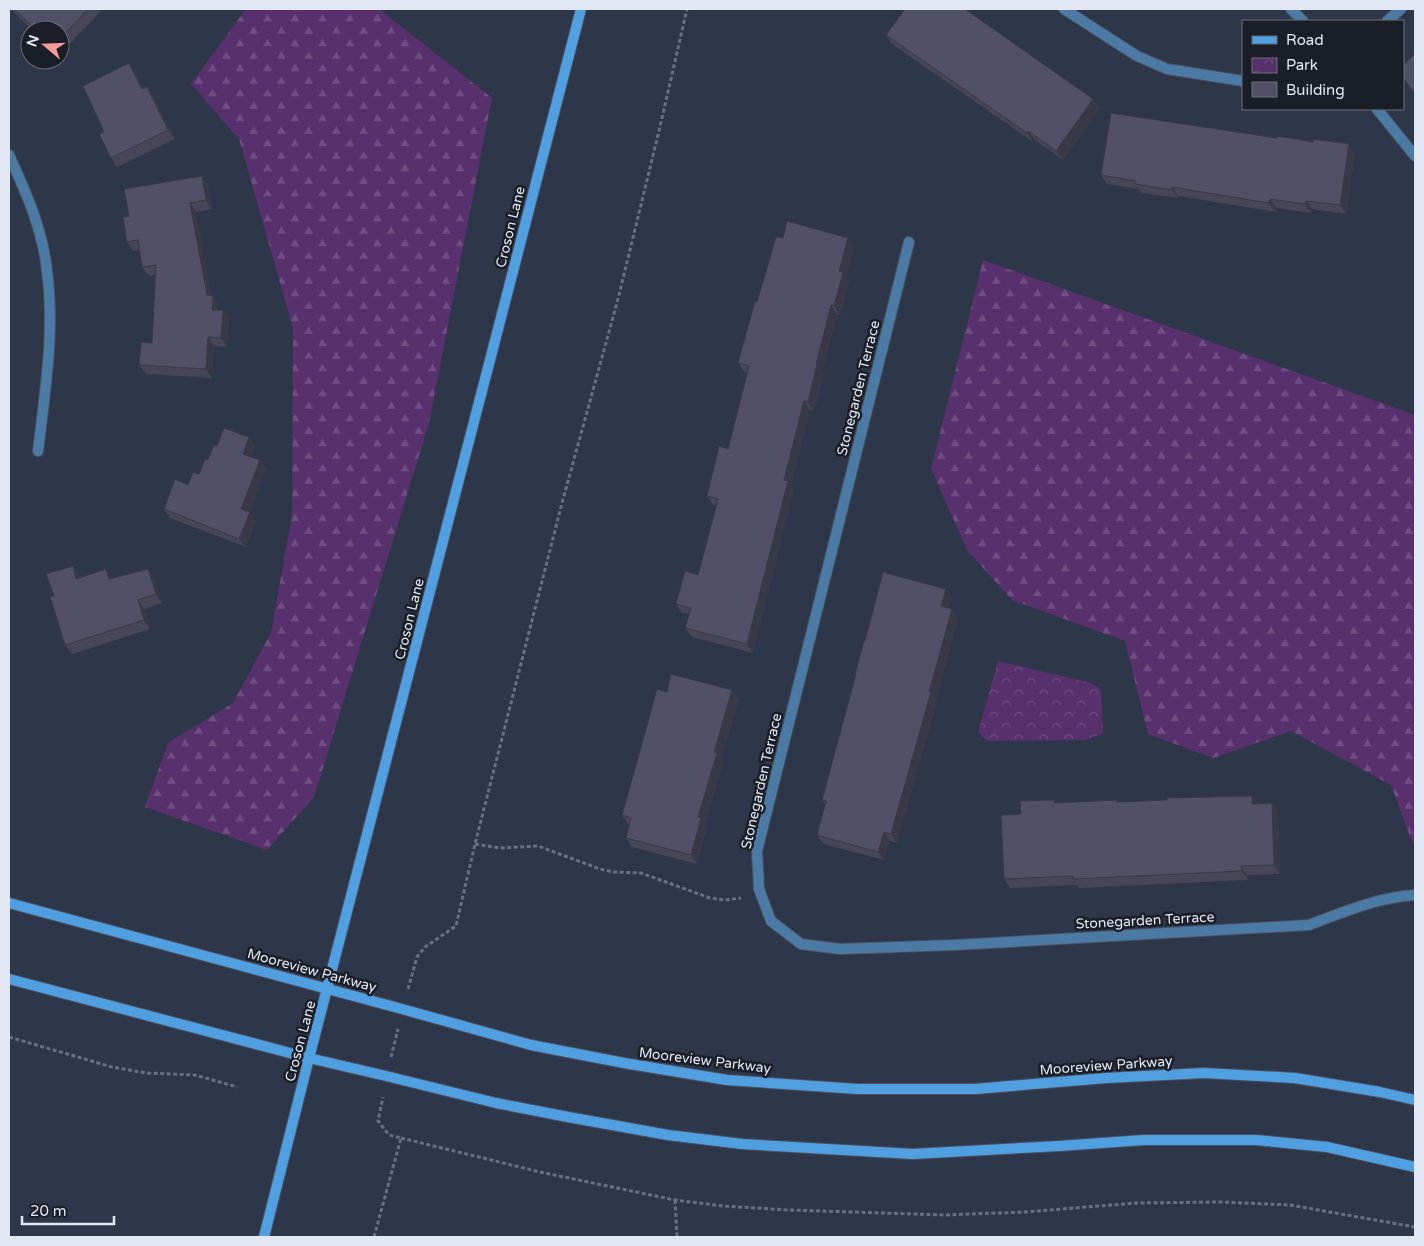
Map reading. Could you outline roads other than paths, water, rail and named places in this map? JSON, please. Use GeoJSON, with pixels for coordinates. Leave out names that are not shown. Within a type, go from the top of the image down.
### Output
{"type":"FeatureCollection","features":[{"type":"Feature","properties":{"kind":"main road","name":"Croson Lane"},"geometry":{"type":"LineString","coordinates":[[264,1237],[581,9]]}},
{"type":"Feature","properties":{"kind":"main road","name":"Mooreview Parkway"},"geometry":{"type":"LineString","coordinates":[[9,903],[328,988],[532,1045],[727,1080],[858,1089],[975,1089],[1106,1078],[1204,1073],[1295,1078],[1380,1092],[1415,1100]]}},
{"type":"Feature","properties":{"kind":"main road"},"geometry":{"type":"LineString","coordinates":[[9,979],[309,1058],[496,1103],[568,1118],[668,1135],[742,1144],[913,1154],[1144,1140],[1256,1140],[1327,1147],[1415,1167]]}},
{"type":"Feature","properties":{"kind":"street"},"geometry":{"type":"LineString","coordinates":[[1064,9],[1137,56],[1166,69],[1242,81]]}},
{"type":"Feature","properties":{"kind":"street"},"geometry":{"type":"LineString","coordinates":[[1290,9],[1302,20]]}},
{"type":"Feature","properties":{"kind":"street"},"geometry":{"type":"LineString","coordinates":[[1388,20],[1401,9]]}},
{"type":"Feature","properties":{"kind":"street"},"geometry":{"type":"LineString","coordinates":[[1378,110],[1415,156]]}},
{"type":"Feature","properties":{"kind":"street"},"geometry":{"type":"LineString","coordinates":[[9,155],[25,188],[36,220],[47,269],[50,299],[50,356],[38,451]]}},
{"type":"Feature","properties":{"kind":"street","name":"Stonegarden Terrace"},"geometry":{"type":"LineString","coordinates":[[909,242],[757,851],[759,889],[771,921],[801,944],[840,949],[964,944],[1309,925],[1357,907],[1400,896],[1415,895]]}}]}
